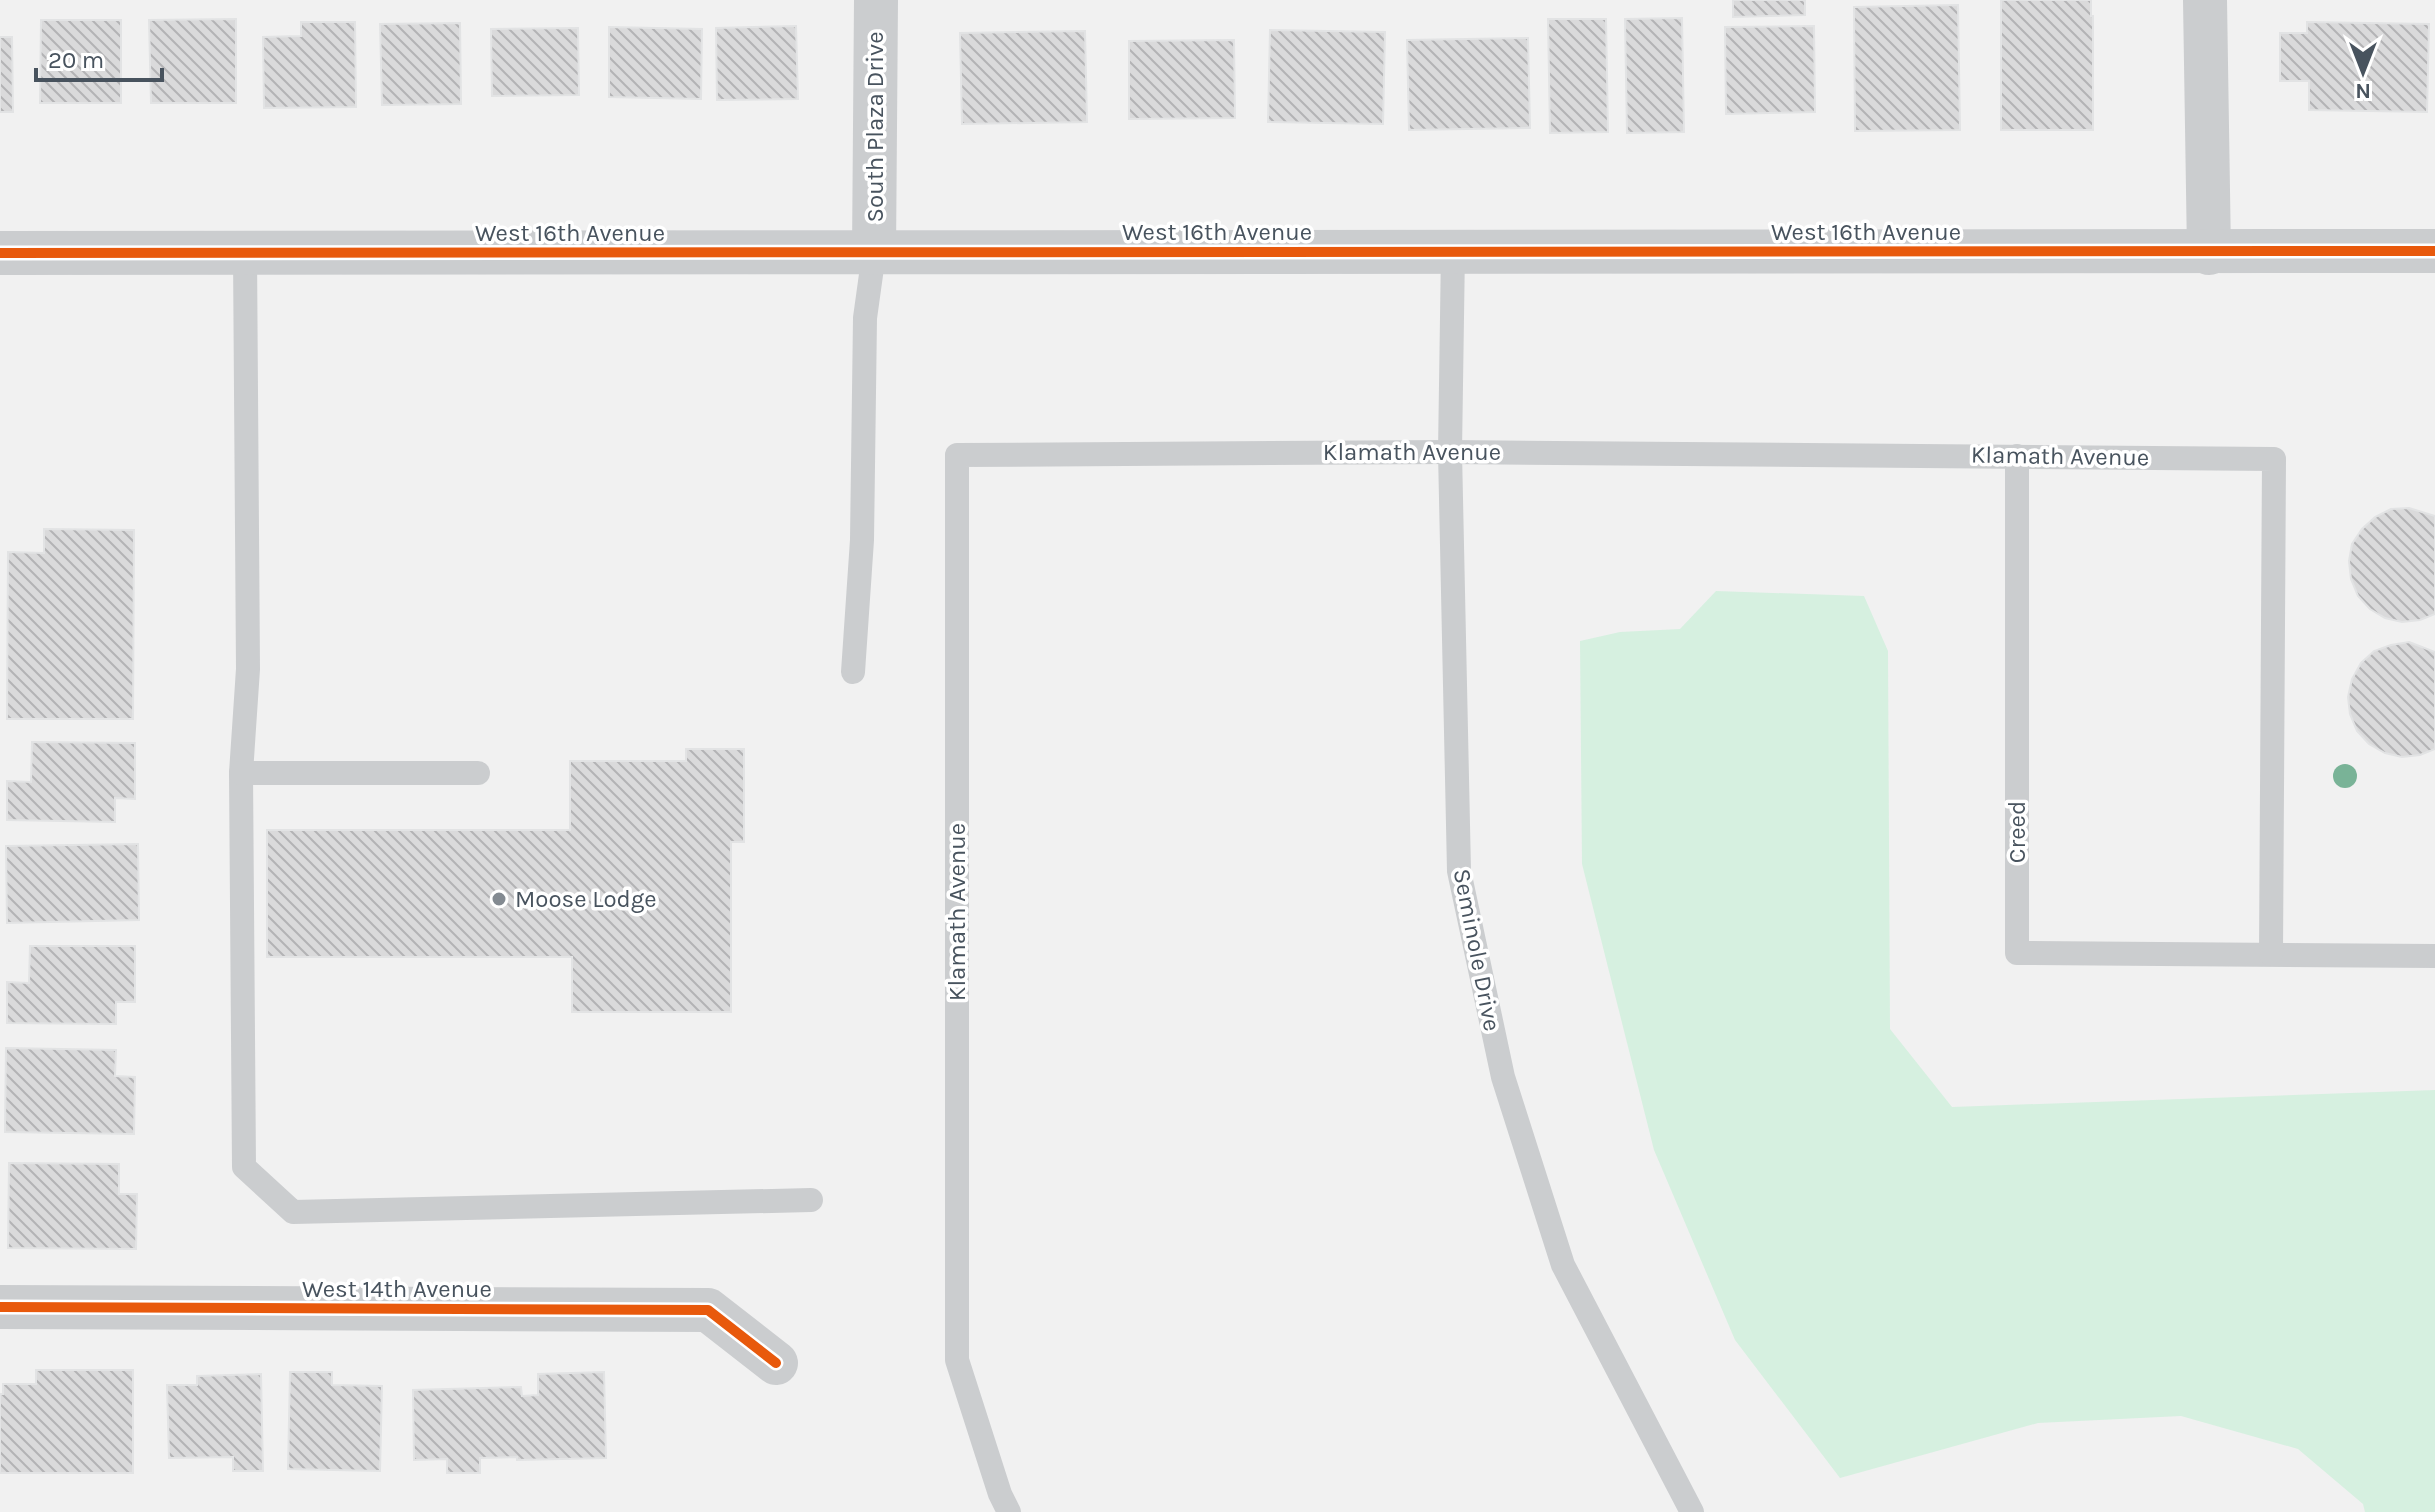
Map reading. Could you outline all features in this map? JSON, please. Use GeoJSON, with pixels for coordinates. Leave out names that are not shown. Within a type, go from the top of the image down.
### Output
{"type":"FeatureCollection","features":[{"type":"Feature","properties":{"kind":"street","name":"South Plaza Drive"},"geometry":{"type":"LineString","coordinates":[[874,253],[876,0]]}},
{"type":"Feature","properties":{"kind":"street"},"geometry":{"type":"LineString","coordinates":[[2205,0],[2209,253]]}},
{"type":"Feature","properties":{"kind":"street","name":"West 16th Avenue"},"geometry":{"type":"LineString","coordinates":[[0,253],[2435,251]]}},
{"type":"Feature","properties":{"kind":"street","name":"West 14th Avenue"},"geometry":{"type":"LineString","coordinates":[[0,1307],[708,1310],[776,1363]]}},
{"type":"Feature","properties":{"kind":"lane","name":"Seminole Drive"},"geometry":{"type":"LineString","coordinates":[[1453,250],[1450,452],[1459,871],[1503,1077],[1563,1265],[1692,1512]]}},
{"type":"Feature","properties":{"kind":"lane"},"geometry":{"type":"LineString","coordinates":[[245,253],[248,669],[241,773],[244,1167],[293,1212],[811,1200]]}},
{"type":"Feature","properties":{"kind":"lane"},"geometry":{"type":"LineString","coordinates":[[853,672],[862,540],[865,318],[874,253]]}},
{"type":"Feature","properties":{"kind":"lane","name":"Klamath Avenue"},"geometry":{"type":"LineString","coordinates":[[1009,1512],[1000,1494],[957,1360],[957,455],[1450,452],[2274,459],[2271,954]]}},
{"type":"Feature","properties":{"kind":"lane","name":"Creed"},"geometry":{"type":"LineString","coordinates":[[2017,456],[2017,953],[2271,954]]}},
{"type":"Feature","properties":{"kind":"lane"},"geometry":{"type":"LineString","coordinates":[[241,773],[478,773]]}},
{"type":"Feature","properties":{"kind":"lane"},"geometry":{"type":"LineString","coordinates":[[2271,954],[2435,956]]}},
{"type":"Feature","properties":{"kind":"green space"},"geometry":{"type":"Polygon","coordinates":[[[1716,591],[1864,596],[1888,651],[1890,1029],[1952,1107],[2435,1090],[2435,1512],[2365,1512],[2363,1504],[2298,1449],[2181,1416],[2038,1423],[1840,1478],[1735,1340],[1654,1150],[1582,864],[1580,641],[1620,632],[1680,629],[1716,591]]]}},
{"type":"Feature","properties":{"kind":"building"},"geometry":{"type":"Polygon","coordinates":[[[1733,0],[1805,0],[1805,15],[1733,17],[1733,0]]]}},
{"type":"Feature","properties":{"kind":"building"},"geometry":{"type":"Polygon","coordinates":[[[2001,0],[2091,0],[2093,130],[2001,130],[2001,0]]]}},
{"type":"Feature","properties":{"kind":"building"},"geometry":{"type":"Polygon","coordinates":[[[1958,5],[1960,130],[1855,131],[1854,7],[1958,5]]]}},
{"type":"Feature","properties":{"kind":"building"},"geometry":{"type":"Polygon","coordinates":[[[1682,18],[1684,132],[1627,133],[1625,19],[1682,18]]]}},
{"type":"Feature","properties":{"kind":"building"},"geometry":{"type":"Polygon","coordinates":[[[236,19],[236,103],[151,103],[149,20],[236,19]]]}},
{"type":"Feature","properties":{"kind":"building"},"geometry":{"type":"Polygon","coordinates":[[[1548,19],[1606,19],[1608,132],[1550,133],[1548,19]]]}},
{"type":"Feature","properties":{"kind":"building"},"geometry":{"type":"Polygon","coordinates":[[[41,20],[121,20],[121,103],[40,103],[41,20]]]}},
{"type":"Feature","properties":{"kind":"building"},"geometry":{"type":"Polygon","coordinates":[[[301,22],[355,22],[356,107],[264,108],[263,37],[301,36],[301,22]]]}},
{"type":"Feature","properties":{"kind":"building"},"geometry":{"type":"Polygon","coordinates":[[[2307,22],[2429,24],[2427,112],[2309,110],[2309,81],[2280,81],[2280,33],[2307,33],[2307,22]]]}},
{"type":"Feature","properties":{"kind":"building"},"geometry":{"type":"Polygon","coordinates":[[[460,23],[461,104],[382,105],[380,24],[460,23]]]}},
{"type":"Feature","properties":{"kind":"building"},"geometry":{"type":"Polygon","coordinates":[[[796,26],[798,99],[717,100],[716,28],[796,26]]]}},
{"type":"Feature","properties":{"kind":"building"},"geometry":{"type":"Polygon","coordinates":[[[1814,26],[1815,112],[1726,114],[1725,27],[1814,26]]]}},
{"type":"Feature","properties":{"kind":"building"},"geometry":{"type":"Polygon","coordinates":[[[609,27],[702,29],[701,99],[609,97],[609,27]]]}},
{"type":"Feature","properties":{"kind":"building"},"geometry":{"type":"Polygon","coordinates":[[[578,28],[579,95],[492,96],[491,29],[578,28]]]}},
{"type":"Feature","properties":{"kind":"building"},"geometry":{"type":"Polygon","coordinates":[[[1270,30],[1385,32],[1383,124],[1268,122],[1270,30]]]}},
{"type":"Feature","properties":{"kind":"building"},"geometry":{"type":"Polygon","coordinates":[[[1085,31],[1087,122],[962,124],[960,33],[1085,31]]]}},
{"type":"Feature","properties":{"kind":"building"},"geometry":{"type":"Polygon","coordinates":[[[0,37],[12,37],[13,112],[0,112],[0,37]]]}},
{"type":"Feature","properties":{"kind":"building"},"geometry":{"type":"Polygon","coordinates":[[[1528,38],[1530,128],[1409,130],[1407,40],[1528,38]]]}},
{"type":"Feature","properties":{"kind":"building"},"geometry":{"type":"Polygon","coordinates":[[[1234,40],[1235,118],[1129,119],[1129,41],[1234,40]]]}},
{"type":"Feature","properties":{"kind":"building"},"geometry":{"type":"Polygon","coordinates":[[[2409,508],[2435,516],[2435,614],[2402,622],[2385,618],[2370,609],[2358,596],[2351,579],[2349,561],[2352,544],[2375,517],[2391,509],[2409,508]]]}},
{"type":"Feature","properties":{"kind":"building"},"geometry":{"type":"Polygon","coordinates":[[[44,529],[134,530],[133,719],[7,719],[8,552],[44,553],[44,529]]]}},
{"type":"Feature","properties":{"kind":"building"},"geometry":{"type":"Polygon","coordinates":[[[2409,642],[2435,652],[2435,749],[2402,757],[2385,753],[2369,744],[2357,731],[2350,714],[2348,697],[2352,679],[2361,663],[2374,651],[2409,642]]]}},
{"type":"Feature","properties":{"kind":"building"},"geometry":{"type":"Polygon","coordinates":[[[32,742],[135,743],[135,799],[115,798],[115,822],[7,820],[7,781],[31,782],[32,742]]]}},
{"type":"Feature","properties":{"kind":"building","name":"Moose Lodge"},"geometry":{"type":"Polygon","coordinates":[[[686,749],[744,749],[744,842],[731,842],[731,1012],[572,1012],[572,957],[267,957],[267,830],[570,830],[570,761],[686,761],[686,749]]]}},
{"type":"Feature","properties":{"kind":"building"},"geometry":{"type":"Polygon","coordinates":[[[138,844],[139,920],[7,923],[6,846],[138,844]]]}},
{"type":"Feature","properties":{"kind":"building"},"geometry":{"type":"Polygon","coordinates":[[[30,946],[135,946],[135,1002],[116,1002],[116,1024],[7,1023],[7,982],[29,983],[30,946]]]}},
{"type":"Feature","properties":{"kind":"building"},"geometry":{"type":"Polygon","coordinates":[[[6,1048],[116,1050],[115,1076],[135,1077],[134,1134],[5,1132],[6,1048]]]}},
{"type":"Feature","properties":{"kind":"building"},"geometry":{"type":"Polygon","coordinates":[[[9,1163],[119,1164],[119,1194],[137,1194],[136,1249],[8,1248],[9,1163]]]}},
{"type":"Feature","properties":{"kind":"building"},"geometry":{"type":"Polygon","coordinates":[[[36,1370],[133,1370],[133,1473],[0,1473],[0,1394],[3,1394],[3,1384],[36,1384],[36,1370]]]}},
{"type":"Feature","properties":{"kind":"building"},"geometry":{"type":"Polygon","coordinates":[[[290,1372],[332,1372],[332,1385],[382,1386],[380,1471],[288,1469],[290,1372]]]}},
{"type":"Feature","properties":{"kind":"building"},"geometry":{"type":"Polygon","coordinates":[[[604,1372],[606,1458],[480,1458],[480,1473],[447,1473],[447,1459],[414,1460],[413,1390],[521,1387],[522,1396],[538,1395],[538,1374],[604,1372]]]}},
{"type":"Feature","properties":{"kind":"building"},"geometry":{"type":"Polygon","coordinates":[[[261,1374],[263,1471],[233,1471],[233,1457],[169,1458],[167,1385],[197,1385],[197,1376],[261,1374]]]}},
{"type":"Feature","properties":{"kind":"cycle path"},"geometry":{"type":"LineString","coordinates":[[0,253],[2435,251]]}},
{"type":"Feature","properties":{"kind":"cycle path"},"geometry":{"type":"LineString","coordinates":[[0,1307],[708,1310],[776,1363]]}},
{"type":"Feature","properties":{"kind":"place","name":"Moose Lodge"},"geometry":{"type":"Point","coordinates":[499,899]}}]}
